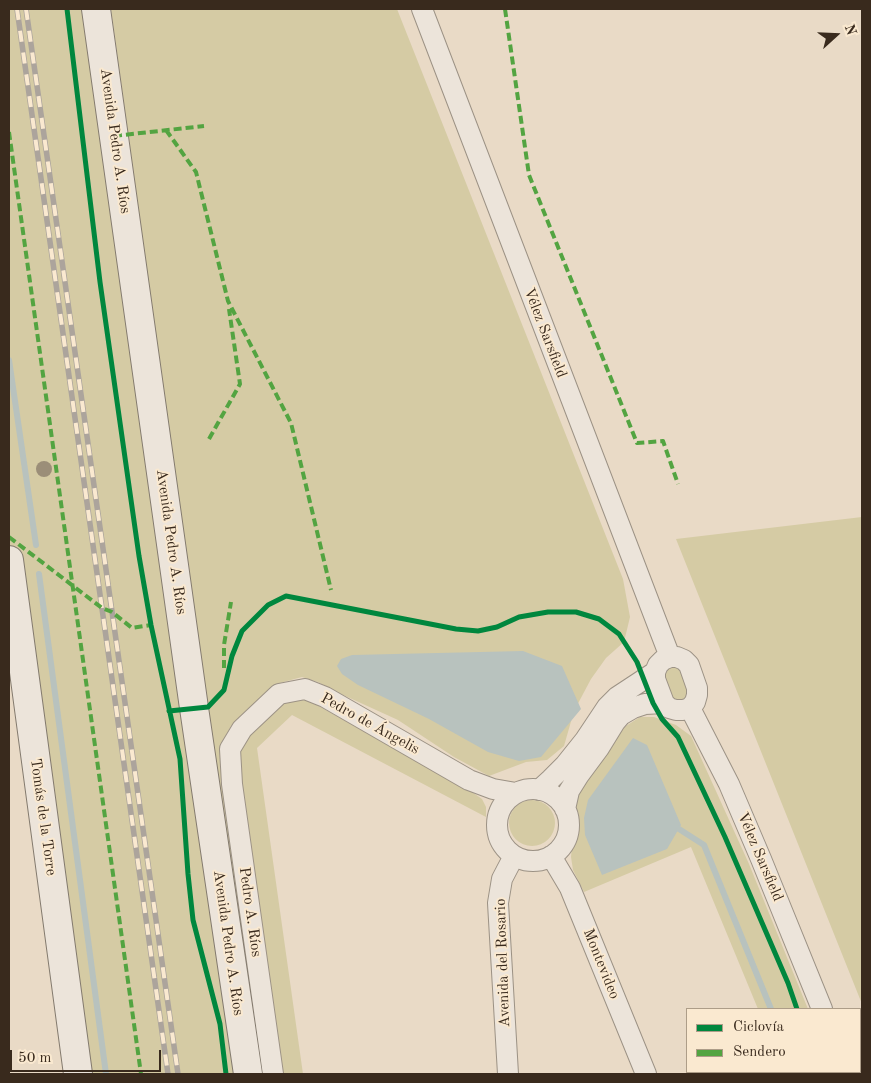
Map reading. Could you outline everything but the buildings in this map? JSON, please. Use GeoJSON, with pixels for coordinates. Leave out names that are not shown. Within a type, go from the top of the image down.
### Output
{"type":"FeatureCollection","features":[{"type":"Feature","properties":{"kind":"main road","name":"Avenida Pedro A. Ríos"},"geometry":{"type":"LineString","coordinates":[[96,9],[248,1074]]}},
{"type":"Feature","properties":{"kind":"main road","name":"Tomás de la Torre"},"geometry":{"type":"LineString","coordinates":[[9,560],[16,676],[78,1074]]}},
{"type":"Feature","properties":{"kind":"street","name":"Vélez Sarsfield"},"geometry":{"type":"LineString","coordinates":[[422,9],[670,657]]}},
{"type":"Feature","properties":{"kind":"street"},"geometry":{"type":"LineString","coordinates":[[670,657],[677,657],[689,665],[698,695],[690,708],[676,710],[669,708],[664,703],[655,680],[655,672],[663,660],[670,657]]}},
{"type":"Feature","properties":{"kind":"street"},"geometry":{"type":"LineString","coordinates":[[539,790],[565,765],[616,697],[655,672]]}},
{"type":"Feature","properties":{"kind":"street","name":"Pedro de Ángelis"},"geometry":{"type":"LineString","coordinates":[[230,749],[242,729],[279,694],[305,690],[325,697],[469,780],[493,789],[516,793]]}},
{"type":"Feature","properties":{"kind":"street"},"geometry":{"type":"LineString","coordinates":[[565,809],[569,791],[621,715],[645,704],[664,703]]}},
{"type":"Feature","properties":{"kind":"street","name":"Vélez Sarsfield"},"geometry":{"type":"LineString","coordinates":[[690,708],[740,809],[822,1008]]}},
{"type":"Feature","properties":{"kind":"street","name":"Pedro A. Ríos"},"geometry":{"type":"LineString","coordinates":[[230,749],[232,784],[273,1074]]}},
{"type":"Feature","properties":{"kind":"street","name":"Pedro de Ángelis"},"geometry":{"type":"LineString","coordinates":[[469,780],[488,797],[498,817]]}},
{"type":"Feature","properties":{"kind":"street"},"geometry":{"type":"LineString","coordinates":[[527,790],[539,790],[550,793],[559,800],[565,809],[568,819],[566,840],[560,850],[551,856],[542,860],[523,860],[514,856],[500,839],[498,817],[508,799],[516,793],[527,790]]}},
{"type":"Feature","properties":{"kind":"street","name":"Avenida del Rosario"},"geometry":{"type":"LineString","coordinates":[[508,1074],[498,903],[502,879],[514,856]]}},
{"type":"Feature","properties":{"kind":"street","name":"Montevideo"},"geometry":{"type":"LineString","coordinates":[[551,856],[570,888],[646,1074]]}},
{"type":"Feature","properties":{"kind":"shaded area"},"geometry":{"type":"Polygon","coordinates":[[[9,9],[96,9],[248,1074],[78,1074],[9,560],[9,9]]]}},
{"type":"Feature","properties":{"kind":"shaded area"},"geometry":{"type":"Polygon","coordinates":[[[111,9],[397,9],[623,579],[630,617],[624,642],[606,658],[591,679],[574,711],[564,746],[547,760],[526,762],[489,776],[454,757],[398,720],[318,682],[302,677],[276,684],[231,726],[223,741],[268,1074],[258,1074],[111,9]]]}},
{"type":"Feature","properties":{"kind":"shaded area"},"geometry":{"type":"Polygon","coordinates":[[[862,517],[862,1004],[676,539],[862,517]]]}},
{"type":"Feature","properties":{"kind":"shaded area"},"geometry":{"type":"Polygon","coordinates":[[[523,651],[562,666],[581,709],[541,757],[519,761],[488,752],[429,719],[358,685],[342,674],[337,666],[341,659],[352,655],[523,651]]]}},
{"type":"Feature","properties":{"kind":"shaded area"},"geometry":{"type":"Polygon","coordinates":[[[666,666],[682,666],[691,698],[670,703],[662,670],[666,666]]]}},
{"type":"Feature","properties":{"kind":"shaded area"},"geometry":{"type":"Polygon","coordinates":[[[308,700],[472,792],[482,799],[486,807],[486,817],[292,715],[257,748],[303,1074],[283,1074],[238,753],[242,743],[283,702],[308,700]]]}},
{"type":"Feature","properties":{"kind":"shaded area"},"geometry":{"type":"Polygon","coordinates":[[[640,717],[654,717],[676,725],[691,736],[749,864],[808,1008],[758,1008],[691,847],[584,892],[573,870],[571,857],[577,831],[578,815],[574,802],[577,791],[607,748],[626,726],[640,717]]]}},
{"type":"Feature","properties":{"kind":"shaded area"},"geometry":{"type":"Polygon","coordinates":[[[633,738],[647,745],[681,825],[667,849],[602,875],[585,835],[584,818],[588,800],[633,738]]]}},
{"type":"Feature","properties":{"kind":"shaded area"},"geometry":{"type":"Polygon","coordinates":[[[527,800],[537,800],[551,810],[555,823],[551,836],[545,842],[537,846],[527,846],[513,836],[509,828],[509,818],[519,804],[527,800]]]}},
{"type":"Feature","properties":{"kind":"waterway"},"geometry":{"type":"LineString","coordinates":[[9,360],[36,545]]}},
{"type":"Feature","properties":{"kind":"waterway"},"geometry":{"type":"LineString","coordinates":[[39,574],[106,1074]]}},
{"type":"Feature","properties":{"kind":"waterway"},"geometry":{"type":"LineString","coordinates":[[679,829],[704,845],[771,1008]]}},
{"type":"Feature","properties":{"kind":"railway"},"geometry":{"type":"LineString","coordinates":[[17,9],[168,1074]]}},
{"type":"Feature","properties":{"kind":"railway"},"geometry":{"type":"LineString","coordinates":[[26,9],[178,1074]]}},
{"type":"Feature","properties":{"kind":"marked path"},"geometry":{"type":"LineString","coordinates":[[505,9],[529,175],[637,443],[663,441],[678,484]]}},
{"type":"Feature","properties":{"kind":"marked path"},"geometry":{"type":"LineString","coordinates":[[114,136],[204,126]]}},
{"type":"Feature","properties":{"kind":"marked path"},"geometry":{"type":"LineString","coordinates":[[166,130],[196,172],[228,301],[291,423],[331,590]]}},
{"type":"Feature","properties":{"kind":"marked path"},"geometry":{"type":"LineString","coordinates":[[9,132],[141,1074]]}},
{"type":"Feature","properties":{"kind":"marked path"},"geometry":{"type":"LineString","coordinates":[[209,439],[240,384],[229,309]]}},
{"type":"Feature","properties":{"kind":"marked path"},"geometry":{"type":"LineString","coordinates":[[9,537],[102,608],[112,612],[132,628],[151,625]]}},
{"type":"Feature","properties":{"kind":"marked path"},"geometry":{"type":"LineString","coordinates":[[224,668],[224,645],[231,602]]}},
{"type":"Feature","properties":{"kind":"cycle path"},"geometry":{"type":"LineString","coordinates":[[67,9],[100,282],[139,556],[151,625],[180,759],[193,920],[220,1024],[226,1074]]}},
{"type":"Feature","properties":{"kind":"cycle path"},"geometry":{"type":"LineString","coordinates":[[169,711],[208,707],[224,690],[232,656],[242,631],[268,605],[286,596],[456,629],[478,631],[497,627],[519,617],[548,612],[576,612],[599,619],[619,634],[637,662],[653,703],[662,719],[678,737],[725,837],[788,983],[797,1008]]}}]}
